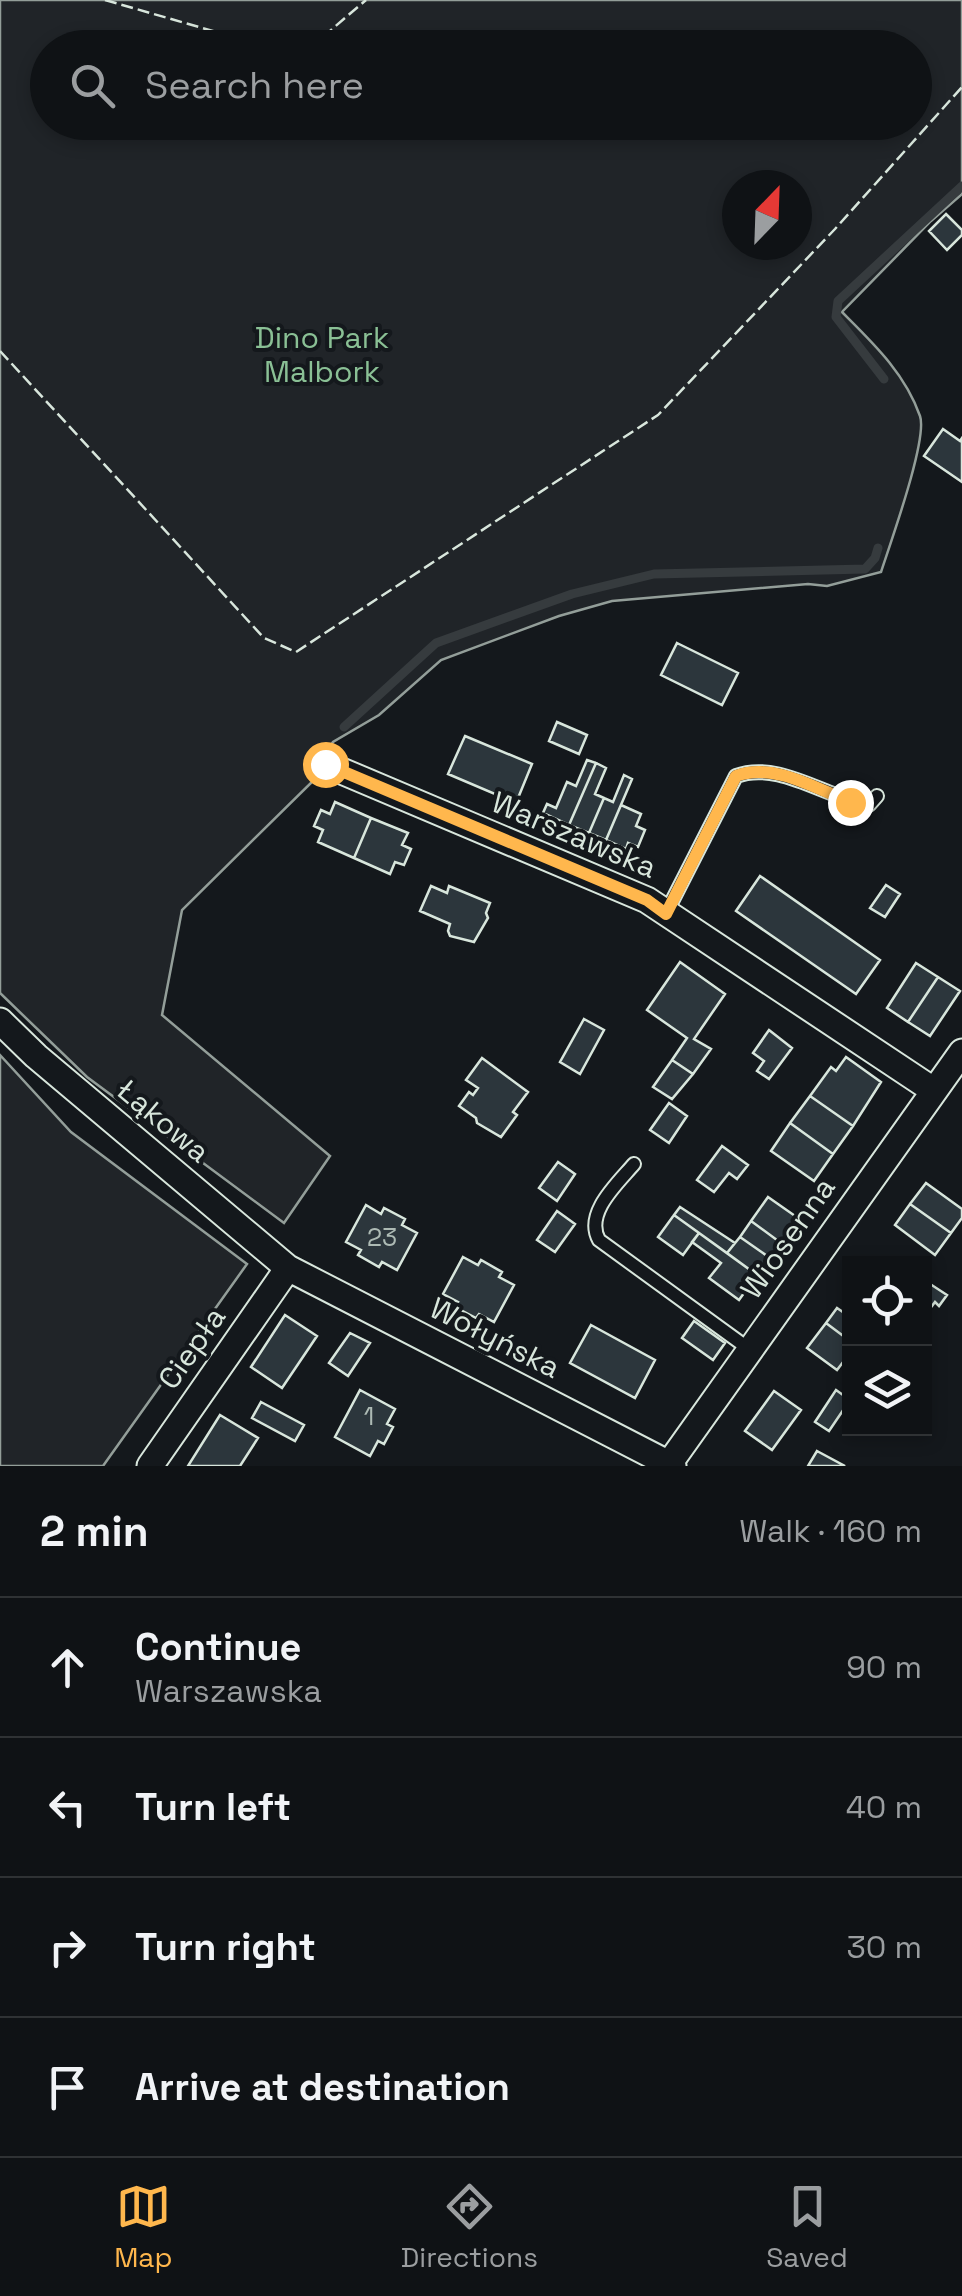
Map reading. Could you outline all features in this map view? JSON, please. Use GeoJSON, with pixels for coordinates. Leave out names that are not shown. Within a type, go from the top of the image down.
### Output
{"type":"FeatureCollection","features":[{"type":"Feature","properties":{"kind":"street","name":"Warszawska"},"geometry":{"type":"LineString","coordinates":[[325,764],[647,900],[934,1090]]}},
{"type":"Feature","properties":{"kind":"street","name":"Łąkowa"},"geometry":{"type":"LineString","coordinates":[[0,1020],[36,1056],[288,1268]]}},
{"type":"Feature","properties":{"kind":"street","name":"Wiosenna"},"geometry":{"type":"LineString","coordinates":[[671,1465],[962,1052]]}},
{"type":"Feature","properties":{"kind":"street","name":"Wołyńska"},"geometry":{"type":"LineString","coordinates":[[288,1268],[671,1465]]}},
{"type":"Feature","properties":{"kind":"street","name":"Ciepła"},"geometry":{"type":"LineString","coordinates":[[150,1466],[288,1268]]}},
{"type":"Feature","properties":{"kind":"lane"},"geometry":{"type":"LineString","coordinates":[[666,914],[736,776],[752,770],[778,774],[850,802],[869,805],[877,796]]}},
{"type":"Feature","properties":{"kind":"lane"},"geometry":{"type":"LineString","coordinates":[[634,1164],[595,1220],[594,1231],[599,1240],[749,1350]]}},
{"type":"Feature","properties":{"kind":"green space","name":"Dino Park Malbork"},"geometry":{"type":"Polygon","coordinates":[[[0,0],[962,0],[962,194],[842,312],[897,372],[920,416],[914,468],[881,572],[827,586],[808,584],[612,601],[559,616],[441,660],[379,715],[333,742],[315,770],[316,778],[182,910],[162,1015],[330,1156],[284,1223],[87,1077],[0,993],[0,0]]]}},
{"type":"Feature","properties":{"kind":"green space"},"geometry":{"type":"Polygon","coordinates":[[[0,1055],[71,1132],[247,1264],[103,1466],[0,1466],[0,1055]]]}},
{"type":"Feature","properties":{"kind":"building"},"geometry":{"type":"Polygon","coordinates":[[[946,214],[962,230],[947,250],[929,231],[946,214]]]}},
{"type":"Feature","properties":{"kind":"building"},"geometry":{"type":"Polygon","coordinates":[[[943,429],[960,441],[962,438],[962,482],[924,456],[943,429]]]}},
{"type":"Feature","properties":{"kind":"building"},"geometry":{"type":"Polygon","coordinates":[[[677,643],[738,673],[722,705],[661,675],[677,643]]]}},
{"type":"Feature","properties":{"kind":"building"},"geometry":{"type":"Polygon","coordinates":[[[557,722],[587,735],[579,754],[549,741],[557,722]]]}},
{"type":"Feature","properties":{"kind":"building"},"geometry":{"type":"Polygon","coordinates":[[[465,736],[532,764],[516,803],[448,774],[465,736]]]}},
{"type":"Feature","properties":{"kind":"building"},"geometry":{"type":"Polygon","coordinates":[[[587,760],[596,763],[569,825],[543,813],[547,804],[556,808],[567,782],[576,786],[587,760]]]}},
{"type":"Feature","properties":{"kind":"building"},"geometry":{"type":"Polygon","coordinates":[[[596,763],[606,768],[595,794],[604,798],[589,833],[569,825],[596,763]]]}},
{"type":"Feature","properties":{"kind":"building"},"geometry":{"type":"Polygon","coordinates":[[[624,775],[632,779],[606,840],[589,833],[604,798],[613,802],[624,775]]]}},
{"type":"Feature","properties":{"kind":"building"},"geometry":{"type":"Polygon","coordinates":[[[335,802],[371,818],[354,858],[318,842],[323,830],[314,826],[321,810],[330,814],[335,802]]]}},
{"type":"Feature","properties":{"kind":"building"},"geometry":{"type":"Polygon","coordinates":[[[621,805],[641,814],[636,826],[645,830],[638,847],[628,843],[626,849],[606,840],[621,805]]]}},
{"type":"Feature","properties":{"kind":"building"},"geometry":{"type":"Polygon","coordinates":[[[371,818],[408,833],[402,845],[411,849],[404,865],[395,862],[390,874],[354,858],[371,818]]]}},
{"type":"Feature","properties":{"kind":"building"},"geometry":{"type":"Polygon","coordinates":[[[760,876],[880,960],[856,994],[736,911],[760,876]]]}},
{"type":"Feature","properties":{"kind":"building"},"geometry":{"type":"Polygon","coordinates":[[[886,885],[900,894],[885,917],[870,908],[886,885]]]}},
{"type":"Feature","properties":{"kind":"building"},"geometry":{"type":"Polygon","coordinates":[[[431,886],[447,893],[449,886],[490,903],[488,918],[474,942],[450,936],[450,924],[420,911],[431,886]]]}},
{"type":"Feature","properties":{"kind":"building"},"geometry":{"type":"Polygon","coordinates":[[[680,962],[725,994],[694,1039],[711,1049],[693,1074],[672,1060],[687,1038],[647,1010],[680,962]]]}},
{"type":"Feature","properties":{"kind":"building"},"geometry":{"type":"Polygon","coordinates":[[[916,963],[938,977],[908,1022],[887,1008],[916,963]]]}},
{"type":"Feature","properties":{"kind":"building"},"geometry":{"type":"Polygon","coordinates":[[[938,977],[960,991],[930,1036],[908,1022],[938,977]]]}},
{"type":"Feature","properties":{"kind":"building"},"geometry":{"type":"Polygon","coordinates":[[[584,1019],[604,1030],[580,1074],[560,1062],[584,1019]]]}},
{"type":"Feature","properties":{"kind":"building"},"geometry":{"type":"Polygon","coordinates":[[[769,1030],[792,1048],[769,1079],[757,1071],[764,1061],[753,1053],[769,1030]]]}},
{"type":"Feature","properties":{"kind":"building"},"geometry":{"type":"Polygon","coordinates":[[[846,1057],[881,1082],[853,1126],[810,1096],[831,1067],[836,1071],[846,1057]]]}},
{"type":"Feature","properties":{"kind":"building"},"geometry":{"type":"Polygon","coordinates":[[[482,1058],[528,1092],[501,1137],[459,1106],[469,1092],[473,1095],[478,1088],[466,1080],[482,1058]]]}},
{"type":"Feature","properties":{"kind":"building"},"geometry":{"type":"Polygon","coordinates":[[[672,1060],[693,1074],[672,1099],[653,1087],[672,1060]]]}},
{"type":"Feature","properties":{"kind":"building"},"geometry":{"type":"Polygon","coordinates":[[[810,1096],[853,1126],[833,1154],[790,1123],[810,1096]]]}},
{"type":"Feature","properties":{"kind":"building"},"geometry":{"type":"Polygon","coordinates":[[[669,1103],[687,1116],[669,1143],[650,1130],[669,1103]]]}},
{"type":"Feature","properties":{"kind":"building"},"geometry":{"type":"Polygon","coordinates":[[[790,1123],[833,1154],[814,1181],[771,1151],[790,1123]]]}},
{"type":"Feature","properties":{"kind":"building"},"geometry":{"type":"Polygon","coordinates":[[[722,1146],[748,1165],[737,1179],[729,1173],[714,1192],[697,1180],[722,1146]]]}},
{"type":"Feature","properties":{"kind":"building"},"geometry":{"type":"Polygon","coordinates":[[[558,1162],[575,1174],[557,1201],[539,1188],[558,1162]]]}},
{"type":"Feature","properties":{"kind":"building"},"geometry":{"type":"Polygon","coordinates":[[[926,1183],[962,1209],[962,1218],[951,1233],[910,1204],[926,1183]]]}},
{"type":"Feature","properties":{"kind":"building"},"geometry":{"type":"Polygon","coordinates":[[[768,1197],[798,1218],[781,1243],[751,1221],[768,1197]]]}},
{"type":"Feature","properties":{"kind":"building"},"geometry":{"type":"Polygon","coordinates":[[[910,1204],[951,1233],[935,1255],[895,1225],[910,1204]]]}},
{"type":"Feature","properties":{"kind":"building"},"geometry":{"type":"Polygon","coordinates":[[[366,1205],[381,1214],[384,1208],[405,1219],[402,1225],[417,1233],[397,1270],[382,1262],[379,1267],[358,1255],[361,1250],[346,1242],[366,1205]]]}},
{"type":"Feature","properties":{"kind":"building"},"geometry":{"type":"Polygon","coordinates":[[[680,1207],[735,1243],[727,1253],[674,1215],[680,1207]]]}},
{"type":"Feature","properties":{"kind":"building"},"geometry":{"type":"Polygon","coordinates":[[[557,1211],[575,1224],[555,1252],[537,1240],[557,1211]]]}},
{"type":"Feature","properties":{"kind":"building"},"geometry":{"type":"Polygon","coordinates":[[[674,1215],[699,1233],[683,1255],[658,1237],[674,1215]]]}},
{"type":"Feature","properties":{"kind":"building"},"geometry":{"type":"Polygon","coordinates":[[[751,1221],[781,1243],[770,1258],[740,1237],[751,1221]]]}},
{"type":"Feature","properties":{"kind":"building"},"geometry":{"type":"Polygon","coordinates":[[[699,1233],[757,1275],[739,1300],[709,1278],[721,1263],[692,1242],[699,1233]]]}},
{"type":"Feature","properties":{"kind":"building"},"geometry":{"type":"Polygon","coordinates":[[[740,1237],[770,1258],[757,1275],[727,1253],[740,1237]]]}},
{"type":"Feature","properties":{"kind":"building"},"geometry":{"type":"Polygon","coordinates":[[[463,1257],[478,1265],[481,1260],[502,1272],[499,1277],[514,1285],[494,1322],[455,1307],[458,1302],[443,1294],[463,1257]]]}},
{"type":"Feature","properties":{"kind":"building"},"geometry":{"type":"Polygon","coordinates":[[[932,1285],[947,1295],[939,1306],[935,1302],[932,1306],[932,1285]]]}},
{"type":"Feature","properties":{"kind":"building"},"geometry":{"type":"Polygon","coordinates":[[[837,1308],[842,1311],[842,1335],[826,1323],[837,1308]]]}},
{"type":"Feature","properties":{"kind":"building"},"geometry":{"type":"Polygon","coordinates":[[[285,1315],[317,1336],[282,1388],[251,1367],[285,1315]]]}},
{"type":"Feature","properties":{"kind":"building"},"geometry":{"type":"Polygon","coordinates":[[[694,1321],[725,1343],[713,1360],[682,1338],[694,1321]]]}},
{"type":"Feature","properties":{"kind":"building"},"geometry":{"type":"Polygon","coordinates":[[[826,1323],[842,1335],[842,1363],[837,1370],[807,1348],[826,1323]]]}},
{"type":"Feature","properties":{"kind":"building"},"geometry":{"type":"Polygon","coordinates":[[[591,1325],[655,1360],[635,1398],[570,1363],[591,1325]]]}},
{"type":"Feature","properties":{"kind":"building"},"geometry":{"type":"Polygon","coordinates":[[[350,1333],[370,1343],[348,1376],[329,1363],[350,1333]]]}},
{"type":"Feature","properties":{"kind":"building"},"geometry":{"type":"Polygon","coordinates":[[[360,1390],[395,1409],[387,1424],[393,1427],[384,1444],[378,1441],[370,1456],[335,1437],[360,1390]]]}},
{"type":"Feature","properties":{"kind":"building"},"geometry":{"type":"Polygon","coordinates":[[[836,1390],[842,1394],[842,1412],[829,1431],[815,1422],[836,1390]]]}},
{"type":"Feature","properties":{"kind":"building"},"geometry":{"type":"Polygon","coordinates":[[[774,1391],[801,1410],[772,1450],[745,1431],[774,1391]]]}},
{"type":"Feature","properties":{"kind":"building"},"geometry":{"type":"Polygon","coordinates":[[[261,1402],[304,1425],[295,1441],[252,1418],[261,1402]]]}},
{"type":"Feature","properties":{"kind":"building"},"geometry":{"type":"Polygon","coordinates":[[[220,1415],[258,1438],[240,1466],[188,1466],[220,1415]]]}},
{"type":"Feature","properties":{"kind":"building"},"geometry":{"type":"Polygon","coordinates":[[[817,1451],[845,1466],[808,1466],[817,1451]]]}},
{"type":"Feature","properties":{"kind":"waterway"},"geometry":{"type":"LineString","coordinates":[[884,379],[836,317],[838,301],[962,186]]}},
{"type":"Feature","properties":{"kind":"waterway"},"geometry":{"type":"LineString","coordinates":[[344,727],[436,643],[572,594],[654,574],[865,569],[878,548]]}},
{"type":"Feature","properties":{"kind":"fence"},"geometry":{"type":"LineString","coordinates":[[105,0],[209,30]]}},
{"type":"Feature","properties":{"kind":"fence"},"geometry":{"type":"LineString","coordinates":[[331,30],[366,0]]}},
{"type":"Feature","properties":{"kind":"fence"},"geometry":{"type":"LineString","coordinates":[[932,121],[962,87]]}},
{"type":"Feature","properties":{"kind":"fence"},"geometry":{"type":"LineString","coordinates":[[0,351],[264,638],[296,652],[658,415],[915,140]]}},
{"type":"Feature","properties":{"kind":"route"},"geometry":{"type":"LineString","coordinates":[[325,764],[647,900],[666,914],[736,776],[752,770],[778,774],[850,802]]}}]}
